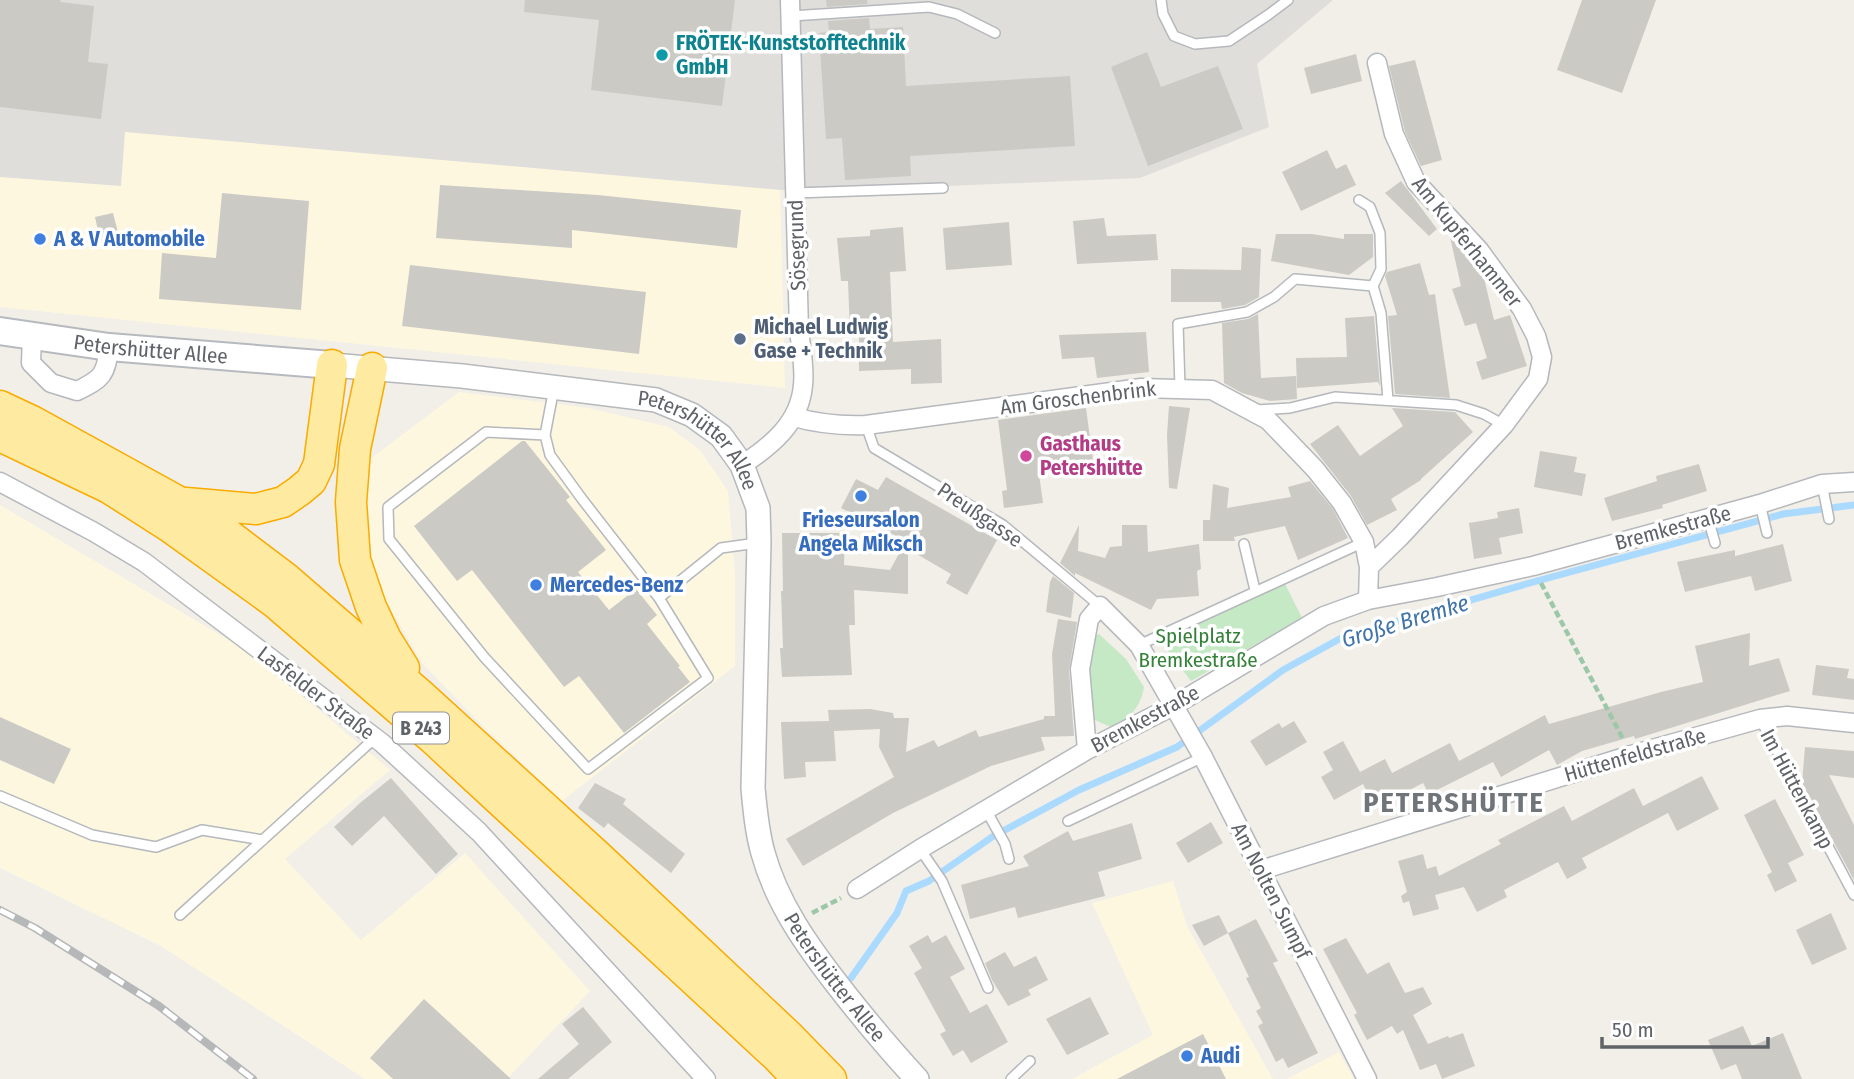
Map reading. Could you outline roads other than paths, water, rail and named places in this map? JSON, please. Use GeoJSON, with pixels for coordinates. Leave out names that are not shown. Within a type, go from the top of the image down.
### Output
{"type":"FeatureCollection","features":[{"type":"Feature","properties":{"kind":"highway"},"geometry":{"type":"LineString","coordinates":[[179,502],[256,509],[283,502],[311,481],[319,464],[332,365]]}},
{"type":"Feature","properties":{"kind":"highway"},"geometry":{"type":"LineString","coordinates":[[372,368],[355,449],[351,502],[355,560],[371,607],[386,639],[421,695]]}},
{"type":"Feature","properties":{"kind":"highway","name":"B 243"},"geometry":{"type":"LineString","coordinates":[[0,406],[179,502],[229,535],[287,579],[421,695],[608,866],[831,1079]]}},
{"type":"Feature","properties":{"kind":"highway","name":"B 243"},"geometry":{"type":"LineString","coordinates":[[0,436],[109,488],[170,527],[274,602],[433,739],[798,1079]]}},
{"type":"Feature","properties":{"kind":"main road","name":"Petershütter Allee"},"geometry":{"type":"LineString","coordinates":[[0,331],[109,347],[332,365]]}},
{"type":"Feature","properties":{"kind":"street","name":"Sösegrund"},"geometry":{"type":"LineString","coordinates":[[742,465],[783,433],[801,402],[804,383],[799,330],[790,8]]}},
{"type":"Feature","properties":{"kind":"street","name":"Am Kupferhammer"},"geometry":{"type":"LineString","coordinates":[[1369,567],[1504,425],[1538,379],[1542,357],[1536,336],[1522,309],[1479,250],[1416,182],[1394,134],[1377,63]]}},
{"type":"Feature","properties":{"kind":"street"},"geometry":{"type":"LineString","coordinates":[[32,336],[31,363],[51,383],[77,391],[96,382],[107,367],[109,347]]}},
{"type":"Feature","properties":{"kind":"street","name":"Petershütter Allee"},"geometry":{"type":"LineString","coordinates":[[332,365],[656,400],[692,415],[721,436],[742,465],[758,508],[753,788],[763,853],[776,889],[794,924],[817,958],[872,1029],[917,1079]]}},
{"type":"Feature","properties":{"kind":"street","name":"Am Groschenbrink"},"geometry":{"type":"LineString","coordinates":[[794,417],[815,423],[866,425],[1141,388],[1212,390],[1268,420],[1315,469],[1342,503],[1364,542],[1369,567],[1368,600]]}},
{"type":"Feature","properties":{"kind":"street","name":"Lasfelder Straße"},"geometry":{"type":"LineString","coordinates":[[0,482],[94,531],[144,562],[375,738],[479,832],[706,1079]]}},
{"type":"Feature","properties":{"kind":"street","name":"Bremkestraße"},"geometry":{"type":"LineString","coordinates":[[857,889],[1087,750],[1173,706],[1324,617],[1368,600],[1533,566],[1709,524],[1854,482]]}},
{"type":"Feature","properties":{"kind":"street"},"geometry":{"type":"LineString","coordinates":[[1087,750],[1080,669],[1089,619],[1100,606]]}},
{"type":"Feature","properties":{"kind":"street","name":"Am Nolten Sumpf"},"geometry":{"type":"LineString","coordinates":[[1100,606],[1139,645],[1200,751],[1367,1079]]}},
{"type":"Feature","properties":{"kind":"street","name":"Hüttenfeldstraße"},"geometry":{"type":"LineString","coordinates":[[1261,870],[1631,755],[1760,719],[1787,716],[1854,723]]}},
{"type":"Feature","properties":{"kind":"lane"},"geometry":{"type":"LineString","coordinates":[[1161,0],[1163,14],[1174,36],[1195,44],[1229,41],[1288,0]]}},
{"type":"Feature","properties":{"kind":"lane"},"geometry":{"type":"LineString","coordinates":[[790,8],[929,7],[957,14],[995,33]]}},
{"type":"Feature","properties":{"kind":"lane"},"geometry":{"type":"LineString","coordinates":[[795,193],[943,188]]}},
{"type":"Feature","properties":{"kind":"lane"},"geometry":{"type":"LineString","coordinates":[[1359,200],[1370,207],[1380,233],[1381,269],[1373,286],[1381,313],[1388,400]]}},
{"type":"Feature","properties":{"kind":"lane"},"geometry":{"type":"LineString","coordinates":[[1180,388],[1178,324],[1247,312],[1274,298],[1295,279],[1373,286]]}},
{"type":"Feature","properties":{"kind":"lane"},"geometry":{"type":"LineString","coordinates":[[545,435],[486,432],[388,507],[389,539],[485,658],[588,769],[708,678],[659,598],[550,455],[545,435],[554,387]]}},
{"type":"Feature","properties":{"kind":"lane"},"geometry":{"type":"LineString","coordinates":[[1252,410],[1290,408],[1335,397],[1388,400],[1456,405],[1484,414],[1504,425]]}},
{"type":"Feature","properties":{"kind":"lane","name":"Preußgasse"},"geometry":{"type":"LineString","coordinates":[[866,425],[874,448],[1003,525],[1100,606]]}},
{"type":"Feature","properties":{"kind":"lane"},"geometry":{"type":"LineString","coordinates":[[1823,491],[1829,519]]}},
{"type":"Feature","properties":{"kind":"lane"},"geometry":{"type":"LineString","coordinates":[[1761,509],[1767,533]]}},
{"type":"Feature","properties":{"kind":"lane"},"geometry":{"type":"LineString","coordinates":[[1709,524],[1715,543]]}},
{"type":"Feature","properties":{"kind":"lane"},"geometry":{"type":"LineString","coordinates":[[659,598],[721,548],[759,542]]}},
{"type":"Feature","properties":{"kind":"lane"},"geometry":{"type":"LineString","coordinates":[[1139,645],[1364,542]]}},
{"type":"Feature","properties":{"kind":"lane"},"geometry":{"type":"LineString","coordinates":[[1244,544],[1255,590]]}},
{"type":"Feature","properties":{"kind":"lane","name":"Im Hüttenkamp"},"geometry":{"type":"LineString","coordinates":[[1760,719],[1854,895]]}},
{"type":"Feature","properties":{"kind":"lane"},"geometry":{"type":"LineString","coordinates":[[180,915],[375,738]]}},
{"type":"Feature","properties":{"kind":"lane"},"geometry":{"type":"LineString","coordinates":[[1068,821],[1200,751]]}},
{"type":"Feature","properties":{"kind":"lane"},"geometry":{"type":"LineString","coordinates":[[0,796],[92,835],[156,847],[202,830],[263,840]]}},
{"type":"Feature","properties":{"kind":"lane"},"geometry":{"type":"LineString","coordinates":[[986,810],[1005,844],[1009,859]]}},
{"type":"Feature","properties":{"kind":"lane"},"geometry":{"type":"LineString","coordinates":[[920,849],[942,881],[988,988]]}},
{"type":"Feature","properties":{"kind":"lane"},"geometry":{"type":"LineString","coordinates":[[1012,1079],[1030,1060]]}},
{"type":"Feature","properties":{"kind":"waterway","name":"Große Bremke"},"geometry":{"type":"LineString","coordinates":[[851,978],[897,913],[906,891],[929,881],[992,837],[1079,790],[1177,747],[1283,670],[1343,637],[1783,514],[1854,505]]}},
{"type":"Feature","properties":{"kind":"railway"},"geometry":{"type":"LineString","coordinates":[[0,910],[35,928],[159,1006],[253,1079]]}},
{"type":"Feature","properties":{"kind":"place","name":"FRÖTEK-Kunststofftechnik GmbH"},"geometry":{"type":"Point","coordinates":[662,55]}},
{"type":"Feature","properties":{"kind":"place","name":"A & V Automobile"},"geometry":{"type":"Point","coordinates":[40,239]}},
{"type":"Feature","properties":{"kind":"place","name":"Michael Ludwig Gase + Technik"},"geometry":{"type":"Point","coordinates":[740,339]}},
{"type":"Feature","properties":{"kind":"place","name":"Gasthaus Petershütte"},"geometry":{"type":"Point","coordinates":[1026,456]}},
{"type":"Feature","properties":{"kind":"place","name":"Frieseursalon Angela Miksch"},"geometry":{"type":"Point","coordinates":[861,496]}},
{"type":"Feature","properties":{"kind":"place","name":"Mercedes-Benz"},"geometry":{"type":"Point","coordinates":[536,585]}},
{"type":"Feature","properties":{"kind":"place","name":"Audi"},"geometry":{"type":"Point","coordinates":[1187,1056]}},
{"type":"Feature","properties":{"kind":"district","name":"PETERSHÜTTE"},"geometry":{"type":"Point","coordinates":[1454,802]}},
{"type":"Feature","properties":{"kind":"park label","name":"Spielplatz Bremkestraße"},"geometry":{"type":"Point","coordinates":[1198,648]}}]}
